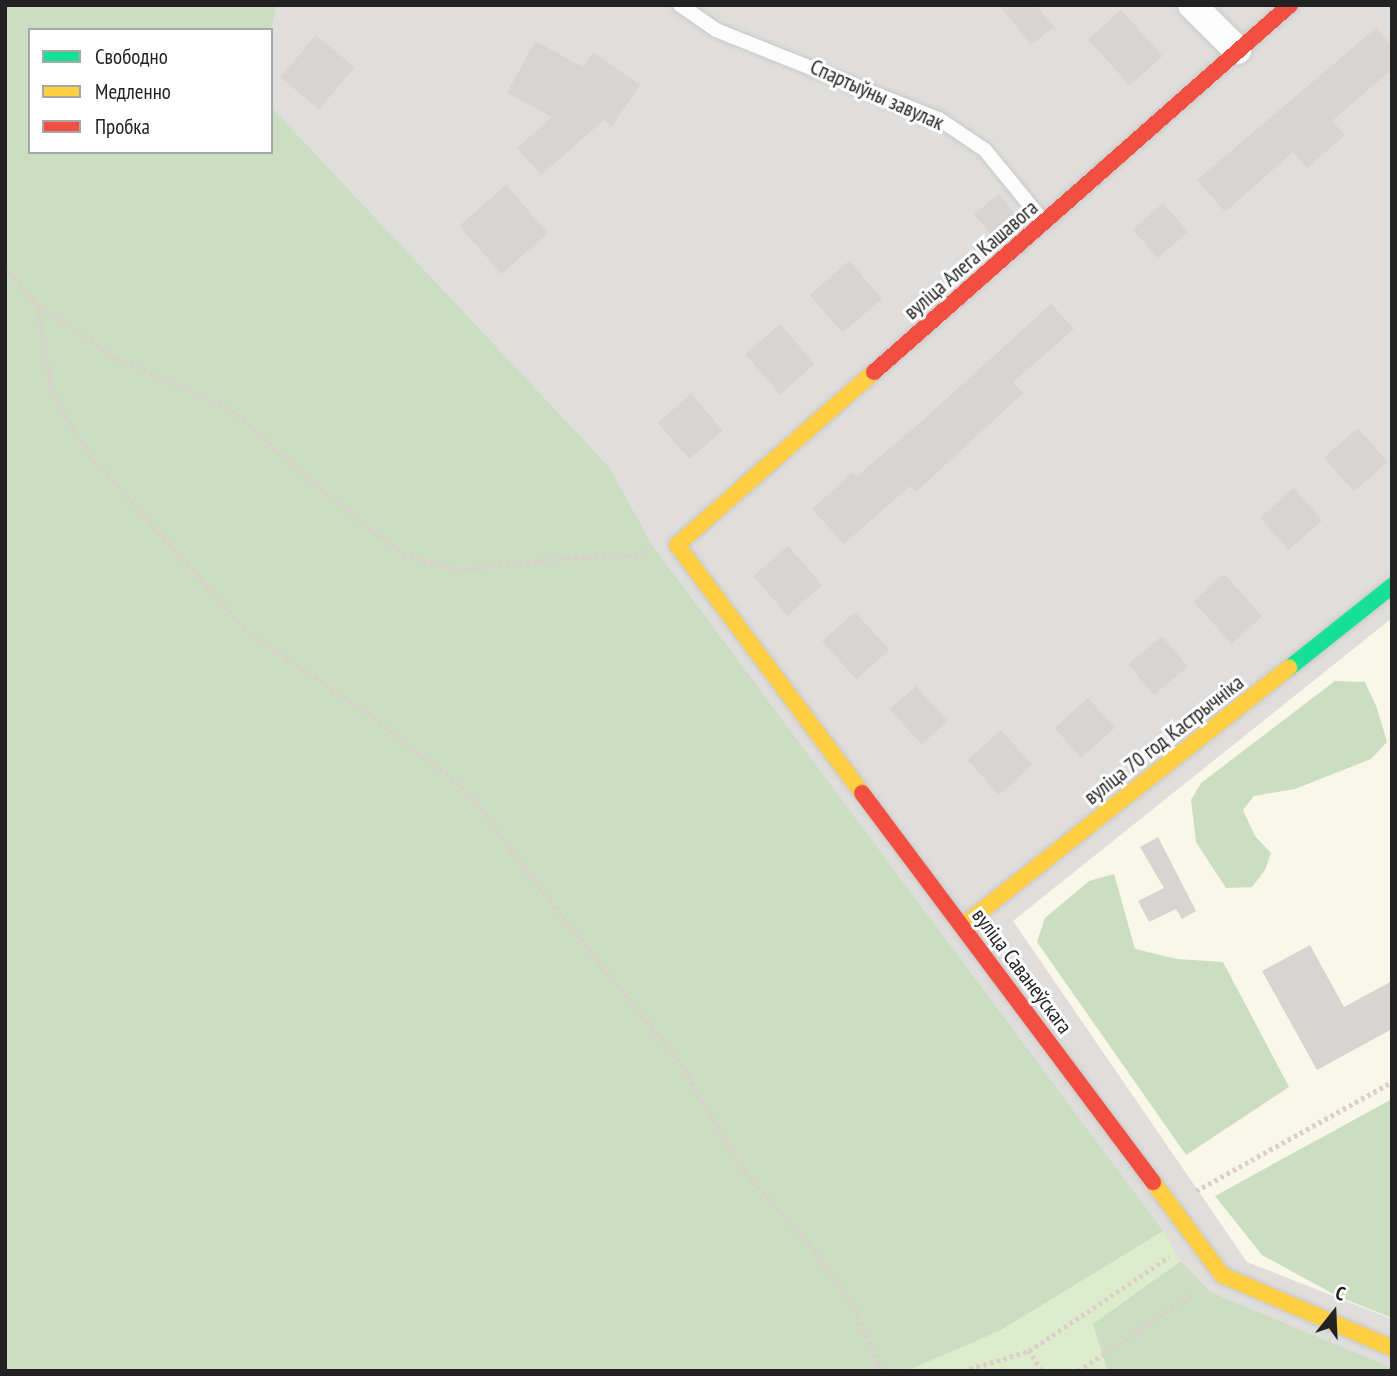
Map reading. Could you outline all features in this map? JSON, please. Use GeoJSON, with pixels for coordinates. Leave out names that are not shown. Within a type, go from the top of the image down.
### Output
{"type":"FeatureCollection","features":[{"type":"Feature","properties":{"kind":"street"},"geometry":{"type":"LineString","coordinates":[[1192,5],[1237,50]]}},
{"type":"Feature","properties":{"kind":"street","name":"вуліца Алега Кашавога"},"geometry":{"type":"LineString","coordinates":[[677,545],[1045,224],[1290,5]]}},
{"type":"Feature","properties":{"kind":"street","name":"вуліца Саванеўскага"},"geometry":{"type":"LineString","coordinates":[[677,545],[1222,1275]]}},
{"type":"Feature","properties":{"kind":"street","name":"вуліца 70 год Кастрычніка"},"geometry":{"type":"LineString","coordinates":[[962,926],[1392,586]]}},
{"type":"Feature","properties":{"kind":"street"},"geometry":{"type":"LineString","coordinates":[[1222,1275],[1392,1348]]}},
{"type":"Feature","properties":{"kind":"lane","name":"Спартыўны завулак"},"geometry":{"type":"LineString","coordinates":[[680,5],[716,30],[939,119],[985,150],[1045,224]]}},
{"type":"Feature","properties":{"kind":"path"},"geometry":{"type":"LineString","coordinates":[[5,267],[38,306],[117,358],[232,410],[320,488],[403,554],[457,570],[567,558],[628,556],[677,545]]}},
{"type":"Feature","properties":{"kind":"path"},"geometry":{"type":"LineString","coordinates":[[38,306],[52,392],[89,454],[250,634],[368,713],[468,792],[550,901],[681,1063],[744,1171],[815,1251],[855,1309],[878,1364],[886,1371]]}},
{"type":"Feature","properties":{"kind":"path"},"geometry":{"type":"LineString","coordinates":[[1170,1205],[1392,1082]]}},
{"type":"Feature","properties":{"kind":"path"},"geometry":{"type":"LineString","coordinates":[[963,1371],[1029,1351],[1196,1240]]}},
{"type":"Feature","properties":{"kind":"path"},"geometry":{"type":"LineString","coordinates":[[1078,1371],[1222,1275]]}},
{"type":"Feature","properties":{"kind":"path"},"geometry":{"type":"LineString","coordinates":[[1029,1351],[1041,1371]]}},
{"type":"Feature","properties":{"kind":"shaded area"},"geometry":{"type":"Polygon","coordinates":[[[5,5],[1392,5],[1392,1371],[206,1371],[5,5]]]}},
{"type":"Feature","properties":{"kind":"shaded area"},"geometry":{"type":"Polygon","coordinates":[[[1392,618],[1392,1319],[1247,1262],[1013,921],[1392,618]]]}},
{"type":"Feature","properties":{"kind":"green space"},"geometry":{"type":"Polygon","coordinates":[[[5,5],[277,5],[271,28],[28,28],[28,154],[273,154],[273,109],[609,467],[652,545],[1163,1231],[999,1331],[906,1371],[5,1371],[5,5]]]}},
{"type":"Feature","properties":{"kind":"green space"},"geometry":{"type":"Polygon","coordinates":[[[1335,681],[1365,682],[1377,708],[1387,742],[1371,759],[1295,789],[1254,796],[1243,810],[1255,836],[1271,853],[1265,870],[1252,887],[1226,888],[1196,842],[1191,800],[1201,783],[1335,681]]]}},
{"type":"Feature","properties":{"kind":"green space"},"geometry":{"type":"Polygon","coordinates":[[[1114,874],[1135,949],[1177,959],[1223,962],[1289,1087],[1186,1155],[1037,942],[1045,918],[1089,881],[1114,874]]]}},
{"type":"Feature","properties":{"kind":"green space"},"geometry":{"type":"Polygon","coordinates":[[[1392,1099],[1392,1318],[1337,1296],[1262,1255],[1215,1196],[1392,1099]]]}},
{"type":"Feature","properties":{"kind":"green space"},"geometry":{"type":"Polygon","coordinates":[[[1163,1231],[1181,1261],[1093,1324],[1108,1371],[906,1371],[999,1331],[1163,1231]]]}},
{"type":"Feature","properties":{"kind":"green space"},"geometry":{"type":"Polygon","coordinates":[[[1181,1261],[1210,1292],[1392,1368],[1392,1371],[1108,1371],[1093,1324],[1181,1261]]]}},
{"type":"Feature","properties":{"kind":"building"},"geometry":{"type":"Polygon","coordinates":[[[999,5],[1036,5],[1054,27],[1031,45],[999,5]]]}},
{"type":"Feature","properties":{"kind":"building"},"geometry":{"type":"Polygon","coordinates":[[[1121,10],[1162,56],[1130,86],[1088,39],[1121,10]]]}},
{"type":"Feature","properties":{"kind":"building"},"geometry":{"type":"Polygon","coordinates":[[[1376,28],[1392,46],[1392,69],[1332,121],[1345,135],[1307,168],[1293,152],[1225,212],[1197,180],[1376,28]]]}},
{"type":"Feature","properties":{"kind":"building"},"geometry":{"type":"Polygon","coordinates":[[[316,35],[354,67],[319,109],[281,77],[316,35]]]}},
{"type":"Feature","properties":{"kind":"building"},"geometry":{"type":"Polygon","coordinates":[[[535,41],[583,67],[593,52],[640,85],[612,126],[604,120],[541,175],[517,148],[552,117],[507,93],[535,41]]]}},
{"type":"Feature","properties":{"kind":"building"},"geometry":{"type":"Polygon","coordinates":[[[506,185],[548,233],[501,274],[459,226],[506,185]]]}},
{"type":"Feature","properties":{"kind":"building"},"geometry":{"type":"Polygon","coordinates":[[[999,194],[1016,215],[991,235],[974,214],[999,194]]]}},
{"type":"Feature","properties":{"kind":"building"},"geometry":{"type":"Polygon","coordinates":[[[1163,203],[1188,232],[1158,258],[1133,229],[1163,203]]]}},
{"type":"Feature","properties":{"kind":"building"},"geometry":{"type":"Polygon","coordinates":[[[849,261],[882,299],[843,333],[810,295],[849,261]]]}},
{"type":"Feature","properties":{"kind":"building"},"geometry":{"type":"Polygon","coordinates":[[[1051,304],[1074,329],[1013,382],[1023,393],[916,492],[910,486],[844,544],[812,509],[852,473],[856,477],[923,420],[1051,304]]]}},
{"type":"Feature","properties":{"kind":"building"},"geometry":{"type":"Polygon","coordinates":[[[780,324],[815,364],[780,394],[745,354],[780,324]]]}},
{"type":"Feature","properties":{"kind":"building"},"geometry":{"type":"Polygon","coordinates":[[[691,394],[722,430],[689,459],[658,423],[691,394]]]}},
{"type":"Feature","properties":{"kind":"building"},"geometry":{"type":"Polygon","coordinates":[[[1358,428],[1388,462],[1354,491],[1324,458],[1358,428]]]}},
{"type":"Feature","properties":{"kind":"building"},"geometry":{"type":"Polygon","coordinates":[[[1294,488],[1322,520],[1288,550],[1260,518],[1294,488]]]}},
{"type":"Feature","properties":{"kind":"building"},"geometry":{"type":"Polygon","coordinates":[[[788,546],[822,585],[787,615],[753,576],[788,546]]]}},
{"type":"Feature","properties":{"kind":"building"},"geometry":{"type":"Polygon","coordinates":[[[1224,574],[1262,616],[1232,644],[1194,601],[1224,574]]]}},
{"type":"Feature","properties":{"kind":"building"},"geometry":{"type":"Polygon","coordinates":[[[855,612],[889,650],[856,679],[822,641],[855,612]]]}},
{"type":"Feature","properties":{"kind":"building"},"geometry":{"type":"Polygon","coordinates":[[[1162,636],[1188,667],[1154,695],[1128,664],[1162,636]]]}},
{"type":"Feature","properties":{"kind":"building"},"geometry":{"type":"Polygon","coordinates":[[[916,686],[947,721],[921,744],[890,709],[916,686]]]}},
{"type":"Feature","properties":{"kind":"building"},"geometry":{"type":"Polygon","coordinates":[[[1088,698],[1115,728],[1081,758],[1055,728],[1088,698]]]}},
{"type":"Feature","properties":{"kind":"building"},"geometry":{"type":"Polygon","coordinates":[[[1001,730],[1032,765],[999,795],[968,760],[1001,730]]]}},
{"type":"Feature","properties":{"kind":"building"},"geometry":{"type":"Polygon","coordinates":[[[1158,837],[1196,911],[1182,919],[1176,909],[1149,922],[1138,901],[1164,888],[1140,847],[1158,837]]]}},
{"type":"Feature","properties":{"kind":"building"},"geometry":{"type":"Polygon","coordinates":[[[1310,945],[1344,1007],[1392,981],[1392,1029],[1317,1070],[1262,971],[1310,945]]]}},
{"type":"Feature","properties":{"kind":"traffic: fast"},"geometry":{"type":"LineString","coordinates":[[1289,668],[1392,586]]}},
{"type":"Feature","properties":{"kind":"traffic: slow"},"geometry":{"type":"LineString","coordinates":[[862,793],[677,545],[874,372]]}},
{"type":"Feature","properties":{"kind":"traffic: slow"},"geometry":{"type":"LineString","coordinates":[[962,926],[1289,668]]}},
{"type":"Feature","properties":{"kind":"traffic: slow"},"geometry":{"type":"LineString","coordinates":[[1153,1182],[1222,1275],[1392,1348]]}},
{"type":"Feature","properties":{"kind":"traffic: jam"},"geometry":{"type":"LineString","coordinates":[[874,372],[1290,5]]}},
{"type":"Feature","properties":{"kind":"traffic: jam"},"geometry":{"type":"LineString","coordinates":[[862,793],[1153,1182]]}}]}
